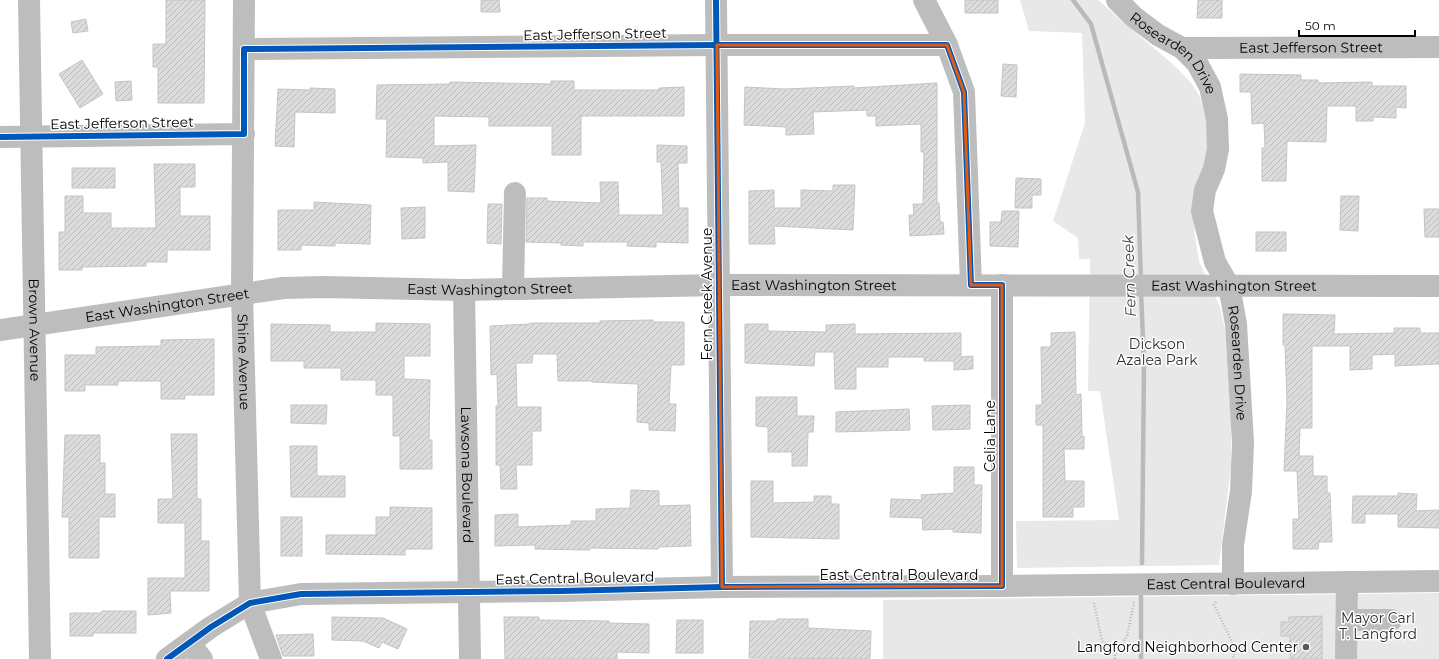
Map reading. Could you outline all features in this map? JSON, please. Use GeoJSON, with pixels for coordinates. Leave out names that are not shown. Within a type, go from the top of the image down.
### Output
{"type":"FeatureCollection","features":[{"type":"Feature","properties":{"kind":"street","name":"Brown Avenue"},"geometry":{"type":"LineString","coordinates":[[30,0],[40,659]]}},
{"type":"Feature","properties":{"kind":"street","name":"Shine Avenue"},"geometry":{"type":"LineString","coordinates":[[244,0],[242,294],[250,603],[271,659]]}},
{"type":"Feature","properties":{"kind":"street","name":"Fern Creek Avenue"},"geometry":{"type":"LineString","coordinates":[[716,0],[722,587]]}},
{"type":"Feature","properties":{"kind":"street"},"geometry":{"type":"LineString","coordinates":[[924,0],[947,45],[964,92],[971,285]]}},
{"type":"Feature","properties":{"kind":"street","name":"Rosearden Drive"},"geometry":{"type":"LineString","coordinates":[[1117,0],[1134,17],[1158,35],[1182,48],[1197,63],[1210,87],[1217,119],[1218,149],[1214,169],[1205,190],[1202,211],[1215,262],[1229,286],[1236,324],[1243,443],[1241,491],[1225,591]]}},
{"type":"Feature","properties":{"kind":"street","name":"East Jefferson Street"},"geometry":{"type":"LineString","coordinates":[[244,49],[717,45],[947,45]]}},
{"type":"Feature","properties":{"kind":"street","name":"East Jefferson Street"},"geometry":{"type":"LineString","coordinates":[[1182,48],[1439,47]]}},
{"type":"Feature","properties":{"kind":"street","name":"East Jefferson Street"},"geometry":{"type":"LineString","coordinates":[[0,137],[244,134]]}},
{"type":"Feature","properties":{"kind":"street"},"geometry":{"type":"LineString","coordinates":[[513,289],[515,193]]}},
{"type":"Feature","properties":{"kind":"street","name":"East Washington Street"},"geometry":{"type":"LineString","coordinates":[[0,330],[283,288],[323,287],[464,290],[719,285],[1439,286]]}},
{"type":"Feature","properties":{"kind":"street","name":"Celia Lane"},"geometry":{"type":"LineString","coordinates":[[1002,285],[1002,586]]}},
{"type":"Feature","properties":{"kind":"street","name":"Lawsona Boulevard"},"geometry":{"type":"LineString","coordinates":[[464,290],[470,659]]}},
{"type":"Feature","properties":{"kind":"street","name":"East Central Boulevard"},"geometry":{"type":"LineString","coordinates":[[167,659],[196,651],[250,603],[301,594],[722,587],[1002,586],[1225,591],[1347,582],[1439,581]]}},
{"type":"Feature","properties":{"kind":"street"},"geometry":{"type":"LineString","coordinates":[[1346,659],[1347,582]]}},
{"type":"Feature","properties":{"kind":"street"},"geometry":{"type":"LineString","coordinates":[[1347,620],[1391,620]]}},
{"type":"Feature","properties":{"kind":"path"},"geometry":{"type":"LineString","coordinates":[[1225,591],[1214,605],[1235,648],[1233,659]]}},
{"type":"Feature","properties":{"kind":"path"},"geometry":{"type":"LineString","coordinates":[[1094,600],[1102,641],[1115,654]]}},
{"type":"Feature","properties":{"kind":"path"},"geometry":{"type":"LineString","coordinates":[[1115,659],[1115,654],[1127,636],[1134,600]]}},
{"type":"Feature","properties":{"kind":"highlighted area"},"geometry":{"type":"Polygon","coordinates":[[[717,45],[947,45],[964,92],[971,285],[1002,285],[1002,586],[722,587],[717,45]]]}},
{"type":"Feature","properties":{"kind":"green space","name":"Dickson Azalea Park"},"geometry":{"type":"Polygon","coordinates":[[[1020,0],[1098,0],[1177,68],[1192,84],[1200,97],[1206,117],[1208,155],[1194,214],[1195,236],[1199,261],[1220,307],[1225,329],[1231,418],[1231,467],[1219,565],[1017,568],[1016,521],[1119,520],[1100,391],[1088,391],[1090,259],[1079,259],[1078,238],[1053,221],[1085,123],[1082,33],[1029,31],[1020,0]]]}},
{"type":"Feature","properties":{"kind":"green space","name":"Mayor Carl T. Langford"},"geometry":{"type":"Polygon","coordinates":[[[1439,593],[1439,659],[883,659],[883,600],[1439,593]]]}},
{"type":"Feature","properties":{"kind":"building"},"geometry":{"type":"Polygon","coordinates":[[[166,0],[205,0],[204,103],[158,103],[158,67],[153,67],[153,44],[166,44],[166,0]]]}},
{"type":"Feature","properties":{"kind":"building"},"geometry":{"type":"Polygon","coordinates":[[[481,0],[499,0],[500,12],[481,12],[481,0]]]}},
{"type":"Feature","properties":{"kind":"building"},"geometry":{"type":"Polygon","coordinates":[[[965,0],[998,0],[998,13],[965,13],[965,0]]]}},
{"type":"Feature","properties":{"kind":"building"},"geometry":{"type":"Polygon","coordinates":[[[1198,0],[1222,0],[1222,18],[1197,18],[1198,0]]]}},
{"type":"Feature","properties":{"kind":"building"},"geometry":{"type":"Polygon","coordinates":[[[86,19],[88,31],[73,33],[71,22],[86,19]]]}},
{"type":"Feature","properties":{"kind":"building"},"geometry":{"type":"Polygon","coordinates":[[[82,60],[103,94],[80,108],[59,74],[82,60]]]}},
{"type":"Feature","properties":{"kind":"building"},"geometry":{"type":"Polygon","coordinates":[[[1003,64],[1017,65],[1016,97],[1001,96],[1003,64]]]}},
{"type":"Feature","properties":{"kind":"building"},"geometry":{"type":"Polygon","coordinates":[[[1240,74],[1301,75],[1301,80],[1318,80],[1318,83],[1372,82],[1372,86],[1406,86],[1406,108],[1396,107],[1396,118],[1373,117],[1373,121],[1356,121],[1356,106],[1327,106],[1326,142],[1287,141],[1286,181],[1262,181],[1262,148],[1265,148],[1264,123],[1252,124],[1251,92],[1240,92],[1240,74]]]}},
{"type":"Feature","properties":{"kind":"building"},"geometry":{"type":"Polygon","coordinates":[[[131,81],[132,100],[116,101],[115,82],[131,81]]]}},
{"type":"Feature","properties":{"kind":"building"},"geometry":{"type":"Polygon","coordinates":[[[551,81],[574,81],[574,90],[659,90],[659,88],[684,87],[684,116],[581,116],[581,155],[552,155],[552,126],[489,126],[489,117],[434,116],[434,146],[476,145],[474,192],[448,191],[448,162],[423,163],[423,158],[386,157],[387,119],[376,119],[377,85],[450,84],[450,82],[551,84],[551,81]]]}},
{"type":"Feature","properties":{"kind":"building"},"geometry":{"type":"Polygon","coordinates":[[[937,83],[937,203],[939,203],[940,222],[943,222],[944,234],[910,236],[909,215],[914,215],[913,204],[923,204],[924,152],[921,152],[921,124],[876,126],[876,116],[867,116],[867,110],[813,112],[814,134],[786,135],[786,127],[744,125],[745,87],[785,89],[854,86],[854,88],[937,83]]]}},
{"type":"Feature","properties":{"kind":"building"},"geometry":{"type":"Polygon","coordinates":[[[310,88],[335,89],[335,113],[295,112],[294,147],[275,146],[278,89],[310,90],[310,88]]]}},
{"type":"Feature","properties":{"kind":"building"},"geometry":{"type":"Polygon","coordinates":[[[657,145],[687,146],[687,163],[678,163],[679,208],[688,208],[688,243],[656,242],[656,247],[627,246],[628,242],[583,242],[583,246],[561,245],[561,243],[526,242],[527,198],[547,198],[547,201],[601,203],[600,182],[618,182],[619,215],[663,215],[661,162],[657,162],[657,145]]]}},
{"type":"Feature","properties":{"kind":"building"},"geometry":{"type":"Polygon","coordinates":[[[154,164],[195,164],[195,187],[180,187],[180,216],[210,216],[210,250],[167,250],[167,262],[146,262],[146,266],[82,267],[82,270],[59,270],[59,232],[65,232],[65,196],[83,196],[83,213],[111,213],[111,228],[156,228],[154,164]]]}},
{"type":"Feature","properties":{"kind":"building"},"geometry":{"type":"Polygon","coordinates":[[[72,168],[115,168],[115,188],[72,188],[72,168]]]}},
{"type":"Feature","properties":{"kind":"building"},"geometry":{"type":"Polygon","coordinates":[[[1016,178],[1041,179],[1041,195],[1032,195],[1032,208],[1015,208],[1016,178]]]}},
{"type":"Feature","properties":{"kind":"building"},"geometry":{"type":"Polygon","coordinates":[[[833,185],[855,185],[853,230],[774,226],[775,244],[749,244],[749,191],[774,190],[774,208],[801,208],[801,190],[833,191],[833,185]]]}},
{"type":"Feature","properties":{"kind":"building"},"geometry":{"type":"Polygon","coordinates":[[[1341,196],[1359,196],[1358,231],[1340,230],[1341,196]]]}},
{"type":"Feature","properties":{"kind":"building"},"geometry":{"type":"Polygon","coordinates":[[[314,202],[371,205],[370,244],[335,243],[335,246],[301,245],[301,250],[278,250],[278,210],[314,210],[314,202]]]}},
{"type":"Feature","properties":{"kind":"building"},"geometry":{"type":"Polygon","coordinates":[[[488,204],[502,204],[501,244],[487,243],[488,204]]]}},
{"type":"Feature","properties":{"kind":"building"},"geometry":{"type":"Polygon","coordinates":[[[425,207],[425,238],[402,239],[401,208],[425,207]]]}},
{"type":"Feature","properties":{"kind":"building"},"geometry":{"type":"Polygon","coordinates":[[[1424,209],[1439,209],[1439,237],[1425,237],[1424,209]]]}},
{"type":"Feature","properties":{"kind":"building"},"geometry":{"type":"Polygon","coordinates":[[[1002,211],[1019,211],[1018,247],[990,246],[990,222],[1001,222],[1002,211]]]}},
{"type":"Feature","properties":{"kind":"building"},"geometry":{"type":"Polygon","coordinates":[[[1256,232],[1286,232],[1286,251],[1256,251],[1256,232]]]}},
{"type":"Feature","properties":{"kind":"building"},"geometry":{"type":"Polygon","coordinates":[[[1283,314],[1335,315],[1334,334],[1394,333],[1394,328],[1420,328],[1420,333],[1439,333],[1439,364],[1395,366],[1395,354],[1372,355],[1372,369],[1350,370],[1350,346],[1312,346],[1312,428],[1300,428],[1299,456],[1313,456],[1313,476],[1327,476],[1327,493],[1330,493],[1332,542],[1319,542],[1318,549],[1293,549],[1293,519],[1299,519],[1297,471],[1284,471],[1287,401],[1285,345],[1283,345],[1283,314]]]}},
{"type":"Feature","properties":{"kind":"building"},"geometry":{"type":"Polygon","coordinates":[[[653,320],[653,322],[684,322],[684,365],[671,365],[669,404],[676,404],[675,431],[649,430],[649,423],[637,422],[638,384],[592,381],[558,381],[557,354],[533,354],[532,363],[516,363],[517,407],[541,407],[541,431],[532,431],[532,465],[516,465],[517,489],[501,489],[500,465],[496,465],[496,406],[498,406],[497,374],[491,375],[490,326],[530,323],[600,323],[600,321],[653,320]]]}},
{"type":"Feature","properties":{"kind":"building"},"geometry":{"type":"Polygon","coordinates":[[[376,323],[430,324],[430,356],[404,356],[404,379],[430,380],[429,440],[432,440],[432,469],[400,469],[400,436],[393,436],[393,395],[376,395],[376,380],[341,380],[341,368],[304,368],[304,361],[271,361],[271,324],[330,325],[330,332],[376,332],[376,323]]]}},
{"type":"Feature","properties":{"kind":"building"},"geometry":{"type":"Polygon","coordinates":[[[745,324],[768,324],[768,331],[826,332],[826,325],[855,324],[855,334],[961,333],[961,357],[973,356],[973,369],[954,370],[954,361],[924,361],[924,357],[888,357],[888,367],[856,367],[856,389],[835,389],[834,352],[815,352],[814,366],[745,363],[745,324]]]}},
{"type":"Feature","properties":{"kind":"building"},"geometry":{"type":"Polygon","coordinates":[[[1075,332],[1076,395],[1081,394],[1082,437],[1084,436],[1084,449],[1064,449],[1065,481],[1084,481],[1084,507],[1073,507],[1073,517],[1043,517],[1043,425],[1036,425],[1036,405],[1042,405],[1041,347],[1051,347],[1051,333],[1075,332]]]}},
{"type":"Feature","properties":{"kind":"building"},"geometry":{"type":"Polygon","coordinates":[[[214,339],[214,395],[185,395],[185,399],[161,399],[161,381],[118,381],[118,385],[85,385],[85,391],[65,391],[65,355],[96,355],[96,347],[161,346],[161,340],[214,339]]]}},
{"type":"Feature","properties":{"kind":"building"},"geometry":{"type":"Polygon","coordinates":[[[756,397],[797,397],[797,416],[814,416],[813,432],[808,432],[807,466],[792,466],[792,452],[768,452],[768,427],[756,426],[756,397]]]}},
{"type":"Feature","properties":{"kind":"building"},"geometry":{"type":"Polygon","coordinates":[[[291,405],[327,405],[326,424],[291,423],[291,405]]]}},
{"type":"Feature","properties":{"kind":"building"},"geometry":{"type":"Polygon","coordinates":[[[970,405],[970,429],[933,430],[932,406],[970,405]]]}},
{"type":"Feature","properties":{"kind":"building"},"geometry":{"type":"Polygon","coordinates":[[[909,409],[910,430],[836,432],[836,412],[909,409]]]}},
{"type":"Feature","properties":{"kind":"building"},"geometry":{"type":"Polygon","coordinates":[[[171,434],[197,434],[197,499],[201,499],[201,541],[209,541],[209,591],[170,591],[171,613],[148,615],[148,578],[185,578],[185,523],[158,523],[158,499],[173,499],[171,434]]]}},
{"type":"Feature","properties":{"kind":"building"},"geometry":{"type":"Polygon","coordinates":[[[65,435],[100,435],[100,463],[105,463],[105,494],[115,494],[115,517],[99,517],[99,558],[69,558],[69,517],[62,517],[65,435]]]}},
{"type":"Feature","properties":{"kind":"building"},"geometry":{"type":"Polygon","coordinates":[[[290,446],[317,446],[317,476],[345,476],[345,497],[291,497],[290,446]]]}},
{"type":"Feature","properties":{"kind":"building"},"geometry":{"type":"Polygon","coordinates":[[[954,467],[974,467],[974,485],[982,485],[981,533],[953,532],[953,529],[923,530],[922,518],[890,517],[891,499],[922,500],[921,495],[954,493],[954,467]]]}},
{"type":"Feature","properties":{"kind":"building"},"geometry":{"type":"Polygon","coordinates":[[[751,481],[773,481],[773,503],[814,502],[814,496],[831,496],[831,504],[839,504],[839,539],[751,537],[751,481]]]}},
{"type":"Feature","properties":{"kind":"building"},"geometry":{"type":"Polygon","coordinates":[[[631,490],[659,491],[659,506],[690,505],[691,546],[658,547],[658,549],[590,548],[590,550],[535,549],[535,545],[495,546],[495,515],[518,514],[518,527],[571,525],[571,521],[596,521],[596,509],[630,508],[631,490]]]}},
{"type":"Feature","properties":{"kind":"building"},"geometry":{"type":"Polygon","coordinates":[[[1398,493],[1417,494],[1416,511],[1439,510],[1439,528],[1398,527],[1398,514],[1365,514],[1365,523],[1352,523],[1353,496],[1398,496],[1398,493]]]}},
{"type":"Feature","properties":{"kind":"building"},"geometry":{"type":"Polygon","coordinates":[[[390,507],[432,508],[432,549],[405,549],[405,555],[326,554],[326,535],[376,535],[376,517],[390,517],[390,507]]]}},
{"type":"Feature","properties":{"kind":"building"},"geometry":{"type":"Polygon","coordinates":[[[281,517],[302,517],[302,556],[281,556],[281,517]]]}},
{"type":"Feature","properties":{"kind":"building"},"geometry":{"type":"Polygon","coordinates":[[[102,611],[136,611],[136,633],[93,633],[93,636],[70,636],[70,613],[102,613],[102,611]]]}},
{"type":"Feature","properties":{"kind":"building","name":"Langford Neighborhood Center"},"geometry":{"type":"Polygon","coordinates":[[[1322,616],[1322,659],[1290,659],[1290,636],[1281,636],[1281,622],[1289,622],[1289,617],[1322,616]]]}},
{"type":"Feature","properties":{"kind":"building"},"geometry":{"type":"Polygon","coordinates":[[[332,617],[383,618],[407,629],[398,649],[382,642],[379,648],[363,641],[332,640],[332,617]]]}},
{"type":"Feature","properties":{"kind":"building"},"geometry":{"type":"Polygon","coordinates":[[[504,617],[539,617],[539,620],[609,621],[609,623],[649,624],[649,653],[617,652],[617,659],[505,659],[504,617]]]}},
{"type":"Feature","properties":{"kind":"building"},"geometry":{"type":"Polygon","coordinates":[[[777,619],[808,619],[808,628],[871,631],[870,659],[749,658],[750,621],[777,621],[777,619]]]}},
{"type":"Feature","properties":{"kind":"building"},"geometry":{"type":"Polygon","coordinates":[[[677,620],[703,620],[703,653],[676,653],[677,620]]]}},
{"type":"Feature","properties":{"kind":"building"},"geometry":{"type":"Polygon","coordinates":[[[313,634],[314,656],[283,656],[276,635],[313,634]]]}},
{"type":"Feature","properties":{"kind":"waterway","name":"Fern Creek"},"geometry":{"type":"LineString","coordinates":[[1073,0],[1091,24],[1138,192],[1141,280]]}},
{"type":"Feature","properties":{"kind":"waterway","name":"Fern Creek"},"geometry":{"type":"LineString","coordinates":[[1141,291],[1144,364],[1142,563]]}},
{"type":"Feature","properties":{"kind":"waterway","name":"Fern Creek"},"geometry":{"type":"LineString","coordinates":[[1141,596],[1141,659]]}},
{"type":"Feature","properties":{"kind":"cycle path"},"geometry":{"type":"LineString","coordinates":[[716,0],[722,587]]}},
{"type":"Feature","properties":{"kind":"cycle path"},"geometry":{"type":"LineString","coordinates":[[0,137],[244,134],[244,49],[717,45],[947,45],[964,92],[971,285],[1002,285],[1002,586],[722,587],[562,591],[301,594],[250,603],[211,627],[167,659]]}},
{"type":"Feature","properties":{"kind":"place","name":"Langford Neighborhood Center"},"geometry":{"type":"Point","coordinates":[1306,647]}}]}
